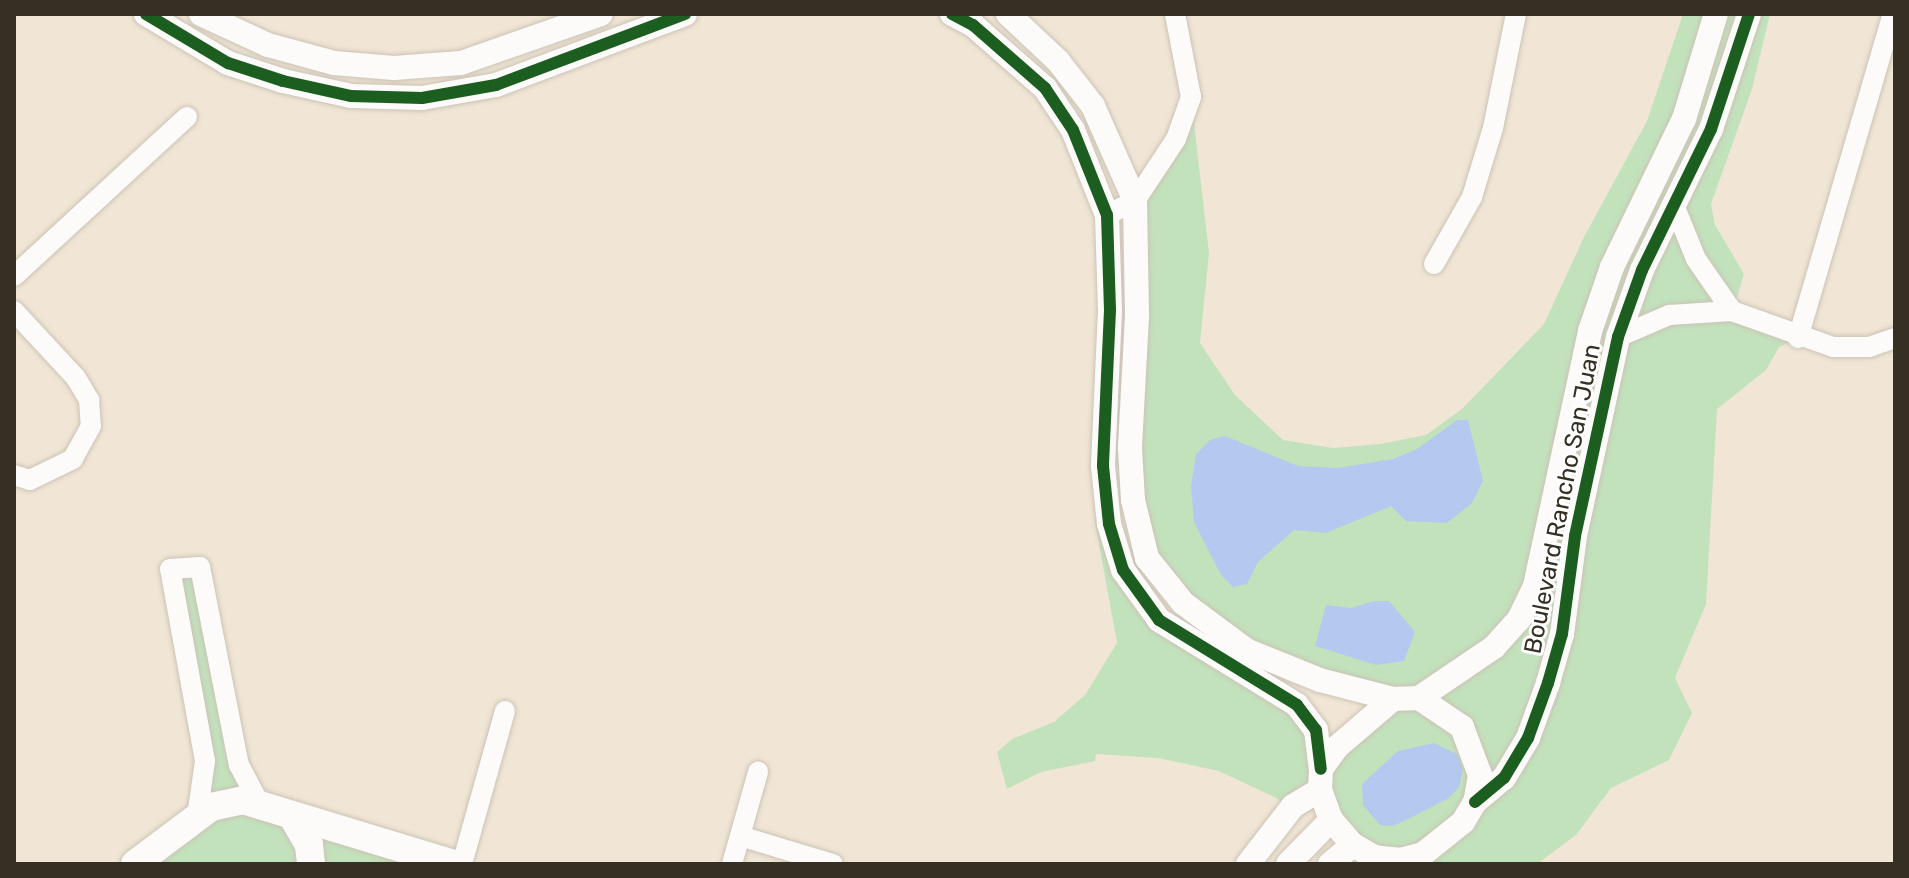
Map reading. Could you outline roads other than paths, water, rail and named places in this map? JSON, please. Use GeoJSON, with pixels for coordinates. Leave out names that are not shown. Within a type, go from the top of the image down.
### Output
{"type":"FeatureCollection","features":[{"type":"Feature","properties":{"kind":"main road"},"geometry":{"type":"LineString","coordinates":[[135,864],[197,817],[224,801],[259,803],[294,819],[454,864]]}},
{"type":"Feature","properties":{"kind":"main road"},"geometry":{"type":"LineString","coordinates":[[294,819],[309,845],[311,864]]}},
{"type":"Feature","properties":{"kind":"street"},"geometry":{"type":"LineString","coordinates":[[146,14],[228,63],[283,81],[351,96],[422,98],[496,85],[685,14]]}},
{"type":"Feature","properties":{"kind":"street"},"geometry":{"type":"LineString","coordinates":[[201,14],[281,49],[334,63],[394,68],[461,63],[544,37],[601,14]]}},
{"type":"Feature","properties":{"kind":"street"},"geometry":{"type":"LineString","coordinates":[[544,37],[556,14]]}},
{"type":"Feature","properties":{"kind":"street","name":"Boulevard Rancho San Juan"},"geometry":{"type":"LineString","coordinates":[[952,14],[973,25],[1045,88],[1073,130],[1107,215],[1110,310],[1103,466],[1109,524],[1123,570],[1159,620],[1297,705],[1316,730],[1326,825],[1341,857],[1374,857],[1396,862],[1443,841],[1475,802],[1504,778],[1528,738],[1562,634],[1575,536],[1618,337],[1642,270],[1711,129],[1749,14]]}},
{"type":"Feature","properties":{"kind":"street"},"geometry":{"type":"LineString","coordinates":[[1008,14],[1058,61],[1093,106],[1135,201],[1137,317],[1130,448],[1133,500],[1147,558],[1183,603],[1246,650],[1320,680],[1393,699],[1419,698],[1462,727],[1480,775],[1475,802]]}},
{"type":"Feature","properties":{"kind":"street"},"geometry":{"type":"LineString","coordinates":[[1107,215],[1135,201],[1176,139],[1191,97],[1175,14]]}},
{"type":"Feature","properties":{"kind":"street"},"geometry":{"type":"LineString","coordinates":[[1434,264],[1472,197],[1493,128],[1516,14]]}},
{"type":"Feature","properties":{"kind":"street","name":"Boulevard Rancho San Juan"},"geometry":{"type":"LineString","coordinates":[[1419,698],[1494,647],[1519,619],[1535,586],[1590,331],[1612,267],[1684,119],[1716,14]]}},
{"type":"Feature","properties":{"kind":"street"},"geometry":{"type":"LineString","coordinates":[[1798,338],[1893,14]]}},
{"type":"Feature","properties":{"kind":"street"},"geometry":{"type":"LineString","coordinates":[[14,276],[187,117]]}},
{"type":"Feature","properties":{"kind":"street"},"geometry":{"type":"LineString","coordinates":[[1674,205],[1696,259],[1732,311]]}},
{"type":"Feature","properties":{"kind":"street"},"geometry":{"type":"LineString","coordinates":[[14,311],[76,378],[89,400],[91,426],[73,459],[30,480],[14,475]]}},
{"type":"Feature","properties":{"kind":"street"},"geometry":{"type":"LineString","coordinates":[[1618,337],[1669,315],[1732,311],[1798,338],[1845,347],[1869,347],[1895,338]]}},
{"type":"Feature","properties":{"kind":"street"},"geometry":{"type":"LineString","coordinates":[[197,817],[205,761],[170,569],[200,567],[239,765],[259,803]]}},
{"type":"Feature","properties":{"kind":"street"},"geometry":{"type":"LineString","coordinates":[[1248,864],[1293,806],[1321,779],[1337,747],[1393,699]]}},
{"type":"Feature","properties":{"kind":"street"},"geometry":{"type":"LineString","coordinates":[[462,864],[505,711]]}},
{"type":"Feature","properties":{"kind":"street"},"geometry":{"type":"LineString","coordinates":[[732,864],[758,772]]}},
{"type":"Feature","properties":{"kind":"street"},"geometry":{"type":"LineString","coordinates":[[1276,864],[1302,835],[1326,825]]}},
{"type":"Feature","properties":{"kind":"street"},"geometry":{"type":"LineString","coordinates":[[1288,864],[1326,825]]}},
{"type":"Feature","properties":{"kind":"street"},"geometry":{"type":"LineString","coordinates":[[740,836],[833,864]]}},
{"type":"Feature","properties":{"kind":"water"},"geometry":{"type":"Polygon","coordinates":[[[1457,420],[1468,420],[1483,481],[1472,503],[1447,523],[1406,521],[1391,506],[1326,533],[1294,530],[1258,562],[1247,584],[1233,587],[1221,575],[1194,522],[1191,486],[1196,454],[1210,440],[1225,436],[1298,466],[1338,468],[1393,459],[1417,449],[1457,420]]]}},
{"type":"Feature","properties":{"kind":"water"},"geometry":{"type":"Polygon","coordinates":[[[1374,601],[1389,601],[1415,632],[1404,661],[1376,665],[1315,646],[1326,605],[1351,608],[1374,601]]]}},
{"type":"Feature","properties":{"kind":"water"},"geometry":{"type":"Polygon","coordinates":[[[1434,743],[1457,754],[1463,769],[1459,787],[1449,798],[1408,819],[1393,826],[1380,825],[1363,805],[1362,784],[1398,751],[1434,743]]]}}]}
